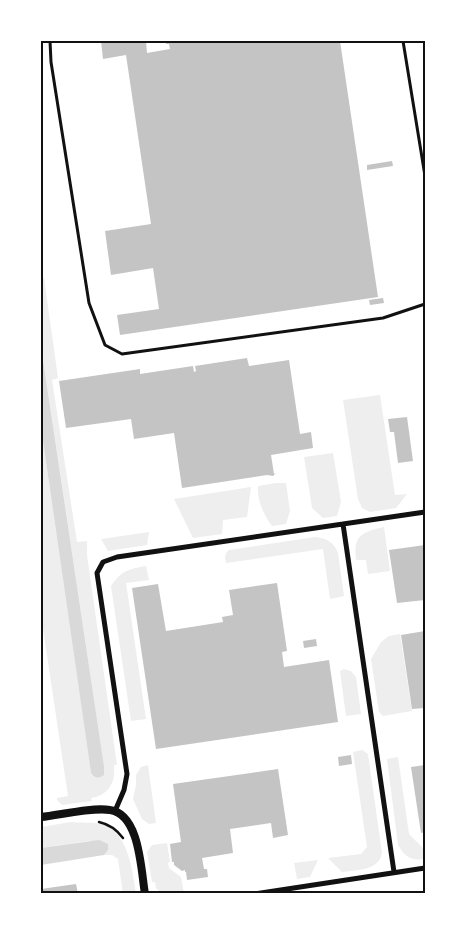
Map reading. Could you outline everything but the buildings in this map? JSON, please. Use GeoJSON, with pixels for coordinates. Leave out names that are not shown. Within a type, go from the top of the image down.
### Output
{"type":"FeatureCollection","features":[{"type":"Feature","properties":{"kind":"street"},"geometry":{"type":"LineString","coordinates":[[115,811],[124,790],[127,774],[97,573],[102,562],[117,557],[425,512]]}},
{"type":"Feature","properties":{"kind":"street"},"geometry":{"type":"LineString","coordinates":[[343,524],[394,872]]}},
{"type":"Feature","properties":{"kind":"street"},"geometry":{"type":"LineString","coordinates":[[41,817],[91,810],[115,811],[127,820],[133,833],[138,849],[145,894]]}},
{"type":"Feature","properties":{"kind":"street"},"geometry":{"type":"LineString","coordinates":[[254,894],[425,868]]}},
{"type":"Feature","properties":{"kind":"lane"},"geometry":{"type":"LineString","coordinates":[[50,41],[51,62],[89,304],[105,345],[122,354],[383,318],[425,304]]}},
{"type":"Feature","properties":{"kind":"lane"},"geometry":{"type":"LineString","coordinates":[[403,41],[425,176]]}},
{"type":"Feature","properties":{"kind":"path"},"geometry":{"type":"LineString","coordinates":[[103,822],[119,833],[126,843]]}},
{"type":"Feature","properties":{"kind":"shaded area"},"geometry":{"type":"Polygon","coordinates":[[[44,278],[58,378],[52,380],[77,542],[87,541],[87,555],[117,765],[114,765],[114,777],[107,791],[91,798],[92,801],[62,805],[57,798],[68,796],[41,615],[41,427],[91,773],[93,776],[104,766],[41,345],[41,279],[44,278]]]}},
{"type":"Feature","properties":{"kind":"shaded area"},"geometry":{"type":"Polygon","coordinates":[[[41,346],[104,766],[104,775],[98,777],[91,773],[41,427],[41,346]]]}},
{"type":"Feature","properties":{"kind":"shaded area"},"geometry":{"type":"Polygon","coordinates":[[[380,395],[395,495],[407,494],[396,508],[370,512],[362,508],[358,499],[343,400],[380,395]]]}},
{"type":"Feature","properties":{"kind":"shaded area"},"geometry":{"type":"Polygon","coordinates":[[[333,453],[341,502],[337,516],[323,518],[312,508],[304,457],[333,453]]]}},
{"type":"Feature","properties":{"kind":"shaded area"},"geometry":{"type":"Polygon","coordinates":[[[286,483],[290,511],[286,524],[272,526],[261,507],[258,486],[286,483]]]}},
{"type":"Feature","properties":{"kind":"shaded area"},"geometry":{"type":"Polygon","coordinates":[[[251,487],[247,517],[223,520],[222,534],[193,538],[174,499],[251,487]]]}},
{"type":"Feature","properties":{"kind":"shaded area"},"geometry":{"type":"Polygon","coordinates":[[[384,527],[390,571],[368,574],[366,560],[356,560],[356,545],[365,533],[384,527]]]}},
{"type":"Feature","properties":{"kind":"shaded area"},"geometry":{"type":"Polygon","coordinates":[[[149,532],[147,545],[108,551],[101,539],[149,532]]]}},
{"type":"Feature","properties":{"kind":"shaded area"},"geometry":{"type":"Polygon","coordinates":[[[315,537],[329,541],[338,553],[344,596],[330,599],[323,549],[226,563],[225,556],[229,550],[315,537]]]}},
{"type":"Feature","properties":{"kind":"shaded area"},"geometry":{"type":"Polygon","coordinates":[[[146,566],[149,580],[126,583],[146,719],[131,721],[111,586],[118,577],[126,572],[146,566]]]}},
{"type":"Feature","properties":{"kind":"shaded area"},"geometry":{"type":"Polygon","coordinates":[[[400,634],[412,711],[383,716],[379,712],[371,659],[381,642],[389,636],[400,634]]]}},
{"type":"Feature","properties":{"kind":"shaded area"},"geometry":{"type":"Polygon","coordinates":[[[344,669],[351,671],[356,677],[361,714],[346,716],[340,671],[344,669]]]}},
{"type":"Feature","properties":{"kind":"shaded area"},"geometry":{"type":"Polygon","coordinates":[[[362,750],[368,754],[382,853],[380,859],[372,866],[360,870],[342,872],[328,858],[361,854],[367,847],[353,752],[362,750]]]}},
{"type":"Feature","properties":{"kind":"shaded area"},"geometry":{"type":"Polygon","coordinates":[[[398,757],[409,834],[423,848],[425,847],[425,859],[409,857],[403,853],[398,845],[387,759],[398,757]]]}},
{"type":"Feature","properties":{"kind":"shaded area"},"geometry":{"type":"Polygon","coordinates":[[[148,765],[156,823],[149,824],[142,819],[133,799],[136,775],[141,767],[148,765]]]}},
{"type":"Feature","properties":{"kind":"shaded area"},"geometry":{"type":"Polygon","coordinates":[[[71,822],[102,824],[111,828],[118,835],[128,853],[136,894],[123,894],[118,859],[112,855],[104,855],[108,850],[89,841],[41,848],[41,827],[71,822]]]}},
{"type":"Feature","properties":{"kind":"shaded area"},"geometry":{"type":"Polygon","coordinates":[[[99,840],[108,844],[108,850],[104,855],[41,865],[41,848],[99,840]]]}},
{"type":"Feature","properties":{"kind":"shaded area"},"geometry":{"type":"Polygon","coordinates":[[[167,843],[169,868],[181,877],[184,894],[162,894],[156,888],[155,882],[152,882],[147,852],[152,845],[167,843]]]}},
{"type":"Feature","properties":{"kind":"shaded area"},"geometry":{"type":"Polygon","coordinates":[[[318,860],[310,877],[297,879],[294,863],[318,860]]]}}]}
